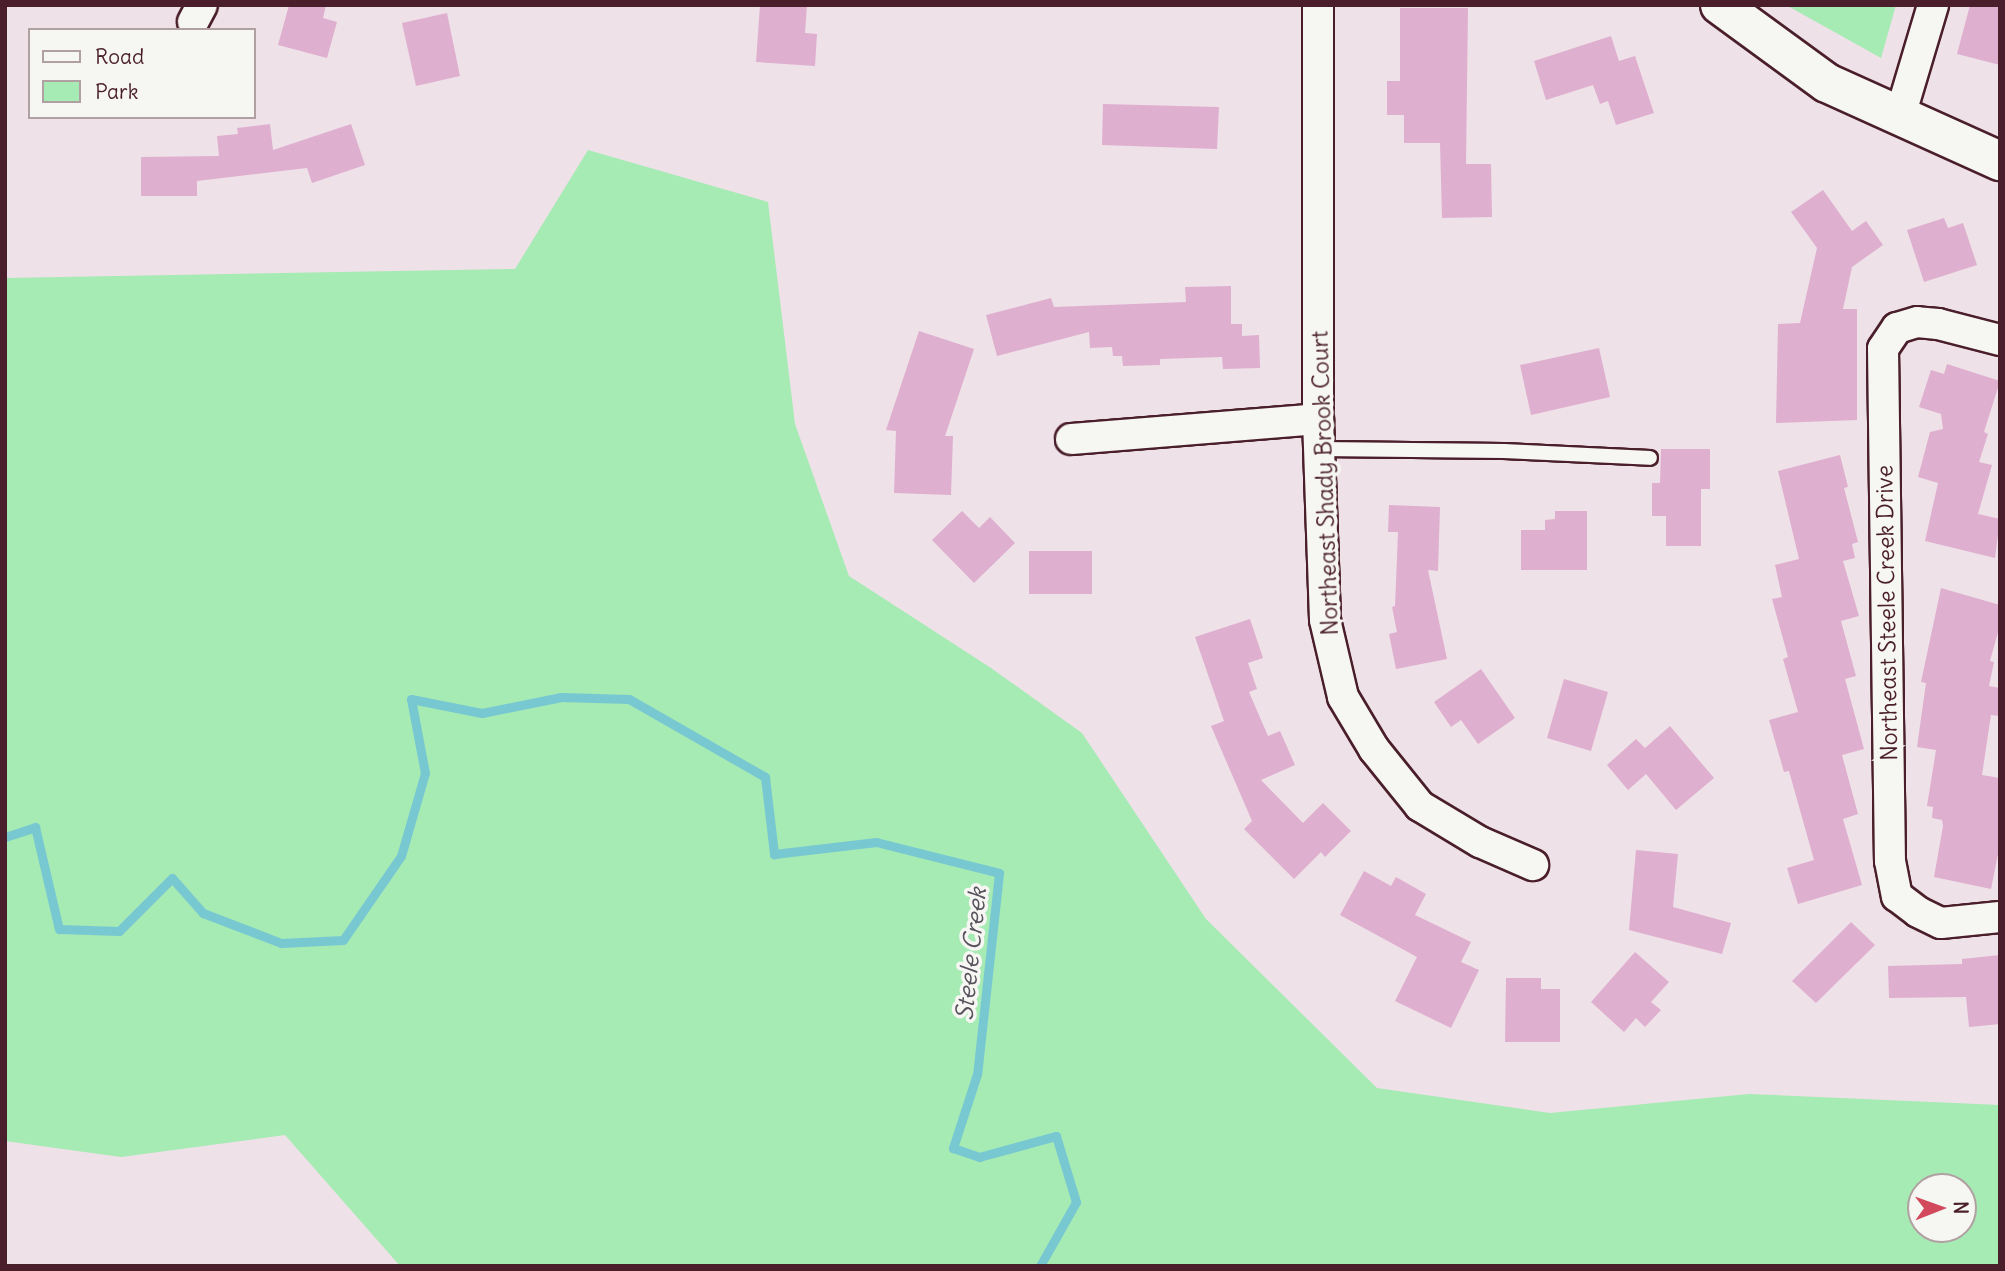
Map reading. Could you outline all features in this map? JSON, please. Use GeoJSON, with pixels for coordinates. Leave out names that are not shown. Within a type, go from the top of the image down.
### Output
{"type":"FeatureCollection","features":[{"type":"Feature","properties":{"kind":"street","name":"Northeast Shady Brook Court"},"geometry":{"type":"LineString","coordinates":[[1318,5],[1318,419],[1325,620],[1343,697],[1374,749],[1420,806],[1480,842],[1533,865]]}},
{"type":"Feature","properties":{"kind":"street"},"geometry":{"type":"LineString","coordinates":[[1720,5],[1827,83],[2000,161]]}},
{"type":"Feature","properties":{"kind":"street"},"geometry":{"type":"LineString","coordinates":[[1900,116],[1933,5]]}},
{"type":"Feature","properties":{"kind":"street","name":"Northeast Steele Creek Drive"},"geometry":{"type":"LineString","coordinates":[[2000,340],[1937,324],[1917,322],[1897,328],[1883,349],[1890,861],[1894,884],[1897,896],[1918,912],[1941,923],[2000,917]]}},
{"type":"Feature","properties":{"kind":"street"},"geometry":{"type":"LineString","coordinates":[[1071,439],[1318,419]]}},
{"type":"Feature","properties":{"kind":"lane"},"geometry":{"type":"LineString","coordinates":[[1320,449],[1504,451],[1650,458]]}},
{"type":"Feature","properties":{"kind":"green space"},"geometry":{"type":"Polygon","coordinates":[[[1786,5],[1896,5],[1881,58],[1786,5]]]}},
{"type":"Feature","properties":{"kind":"green space"},"geometry":{"type":"Polygon","coordinates":[[[588,150],[768,202],[795,424],[849,576],[991,668],[1082,733],[1206,919],[1377,1088],[1550,1113],[1749,1094],[2000,1105],[2000,1266],[400,1266],[285,1135],[121,1157],[5,1141],[5,278],[515,269],[588,150]]]}},
{"type":"Feature","properties":{"kind":"building"},"geometry":{"type":"Polygon","coordinates":[[[289,5],[326,5],[323,18],[337,22],[327,58],[278,45],[289,5]]]}},
{"type":"Feature","properties":{"kind":"building"},"geometry":{"type":"Polygon","coordinates":[[[760,5],[807,5],[805,33],[817,34],[815,66],[756,62],[760,5]]]}},
{"type":"Feature","properties":{"kind":"building"},"geometry":{"type":"Polygon","coordinates":[[[1970,5],[2000,5],[2000,65],[1957,54],[1970,5]]]}},
{"type":"Feature","properties":{"kind":"building"},"geometry":{"type":"Polygon","coordinates":[[[1400,8],[1468,8],[1466,164],[1491,164],[1492,217],[1442,218],[1440,143],[1404,143],[1404,115],[1387,115],[1387,81],[1400,81],[1400,8]]]}},
{"type":"Feature","properties":{"kind":"building"},"geometry":{"type":"Polygon","coordinates":[[[447,13],[460,76],[416,86],[402,23],[447,13]]]}},
{"type":"Feature","properties":{"kind":"building"},"geometry":{"type":"Polygon","coordinates":[[[1611,36],[1619,61],[1635,56],[1654,113],[1616,125],[1608,101],[1600,104],[1593,85],[1546,100],[1534,61],[1611,36]]]}},
{"type":"Feature","properties":{"kind":"building"},"geometry":{"type":"Polygon","coordinates":[[[1103,104],[1219,107],[1217,149],[1102,145],[1103,104]]]}},
{"type":"Feature","properties":{"kind":"building"},"geometry":{"type":"Polygon","coordinates":[[[270,124],[273,150],[351,124],[365,165],[312,183],[307,168],[197,181],[197,196],[141,196],[141,157],[219,156],[217,136],[238,134],[237,128],[270,124]]]}},
{"type":"Feature","properties":{"kind":"building"},"geometry":{"type":"Polygon","coordinates":[[[1823,190],[1852,231],[1866,221],[1883,245],[1852,267],[1843,309],[1857,309],[1857,420],[1776,423],[1778,324],[1800,323],[1817,248],[1791,212],[1823,190]]]}},
{"type":"Feature","properties":{"kind":"building"},"geometry":{"type":"Polygon","coordinates":[[[1944,218],[1948,228],[1963,223],[1977,265],[1924,282],[1907,230],[1944,218]]]}},
{"type":"Feature","properties":{"kind":"building"},"geometry":{"type":"Polygon","coordinates":[[[1231,286],[1231,324],[1242,324],[1242,336],[1259,335],[1260,368],[1223,369],[1222,357],[1160,359],[1160,365],[1123,366],[1122,356],[1113,356],[1112,347],[1090,348],[1089,332],[997,356],[986,315],[1051,298],[1054,307],[1186,302],[1185,287],[1231,286]]]}},
{"type":"Feature","properties":{"kind":"building"},"geometry":{"type":"Polygon","coordinates":[[[919,331],[974,349],[945,436],[953,436],[951,495],[894,493],[896,431],[886,430],[919,331]]]}},
{"type":"Feature","properties":{"kind":"building"},"geometry":{"type":"Polygon","coordinates":[[[1599,348],[1610,397],[1531,415],[1520,365],[1599,348]]]}},
{"type":"Feature","properties":{"kind":"building"},"geometry":{"type":"Polygon","coordinates":[[[1947,364],[2000,381],[1984,432],[1988,434],[1979,462],[1992,465],[1978,514],[2000,519],[1995,558],[1925,541],[1938,483],[1918,477],[1930,432],[1943,429],[1941,414],[1919,407],[1931,370],[1944,374],[1947,364]]]}},
{"type":"Feature","properties":{"kind":"building"},"geometry":{"type":"Polygon","coordinates":[[[1661,449],[1710,449],[1710,489],[1701,489],[1701,546],[1666,546],[1666,516],[1652,516],[1652,483],[1660,483],[1661,449]]]}},
{"type":"Feature","properties":{"kind":"building"},"geometry":{"type":"Polygon","coordinates":[[[1840,455],[1848,487],[1844,488],[1858,542],[1852,544],[1855,558],[1843,561],[1859,616],[1841,621],[1856,676],[1845,679],[1864,749],[1842,755],[1858,814],[1843,819],[1862,885],[1798,904],[1787,868],[1814,860],[1789,771],[1784,772],[1769,720],[1798,712],[1783,659],[1788,657],[1772,599],[1782,597],[1775,565],[1799,559],[1778,471],[1840,455]]]}},
{"type":"Feature","properties":{"kind":"building"},"geometry":{"type":"Polygon","coordinates":[[[1389,505],[1440,507],[1438,571],[1428,570],[1447,659],[1396,669],[1389,634],[1397,632],[1392,607],[1395,606],[1398,532],[1388,532],[1389,505]]]}},
{"type":"Feature","properties":{"kind":"building"},"geometry":{"type":"Polygon","coordinates":[[[962,511],[979,528],[990,517],[1015,543],[974,583],[932,540],[962,511]]]}},
{"type":"Feature","properties":{"kind":"building"},"geometry":{"type":"Polygon","coordinates":[[[1555,511],[1587,511],[1587,570],[1521,570],[1521,530],[1545,530],[1545,520],[1555,519],[1555,511]]]}},
{"type":"Feature","properties":{"kind":"building"},"geometry":{"type":"Polygon","coordinates":[[[1029,551],[1092,551],[1092,594],[1029,594],[1029,551]]]}},
{"type":"Feature","properties":{"kind":"building"},"geometry":{"type":"Polygon","coordinates":[[[1941,588],[2000,605],[2000,625],[1990,661],[1994,662],[1989,686],[2000,688],[2000,716],[1991,715],[1982,775],[2000,778],[2000,844],[1991,889],[1934,877],[1943,826],[1942,820],[1932,818],[1933,807],[1927,806],[1936,750],[1917,747],[1926,683],[1921,682],[1941,588]]]}},
{"type":"Feature","properties":{"kind":"building"},"geometry":{"type":"Polygon","coordinates":[[[1250,619],[1263,658],[1248,663],[1257,689],[1249,692],[1268,736],[1280,731],[1295,765],[1261,780],[1303,823],[1323,803],[1351,831],[1325,857],[1321,852],[1294,879],[1244,829],[1252,821],[1211,726],[1224,721],[1195,637],[1250,619]]]}},
{"type":"Feature","properties":{"kind":"building"},"geometry":{"type":"Polygon","coordinates":[[[1481,669],[1515,718],[1478,744],[1461,720],[1451,727],[1434,702],[1481,669]]]}},
{"type":"Feature","properties":{"kind":"building"},"geometry":{"type":"Polygon","coordinates":[[[1564,679],[1608,692],[1591,751],[1547,738],[1564,679]]]}},
{"type":"Feature","properties":{"kind":"building"},"geometry":{"type":"Polygon","coordinates":[[[1670,726],[1714,778],[1676,810],[1646,774],[1628,790],[1607,765],[1636,739],[1645,748],[1670,726]]]}},
{"type":"Feature","properties":{"kind":"building"},"geometry":{"type":"Polygon","coordinates":[[[1636,850],[1678,854],[1673,907],[1731,923],[1722,954],[1629,930],[1636,850]]]}},
{"type":"Feature","properties":{"kind":"building"},"geometry":{"type":"Polygon","coordinates":[[[1364,871],[1391,886],[1396,877],[1426,894],[1415,915],[1471,942],[1461,962],[1479,970],[1451,1028],[1395,1001],[1417,957],[1340,915],[1364,871]]]}},
{"type":"Feature","properties":{"kind":"building"},"geometry":{"type":"Polygon","coordinates":[[[1851,922],[1875,945],[1816,1003],[1792,981],[1851,922]]]}},
{"type":"Feature","properties":{"kind":"building"},"geometry":{"type":"Polygon","coordinates":[[[1635,952],[1669,982],[1651,1002],[1661,1010],[1645,1027],[1636,1018],[1624,1032],[1591,1002],[1635,952]]]}},
{"type":"Feature","properties":{"kind":"building"},"geometry":{"type":"Polygon","coordinates":[[[2000,955],[2000,1024],[1969,1027],[1966,997],[1889,998],[1888,966],[1962,964],[1962,959],[2000,955]]]}},
{"type":"Feature","properties":{"kind":"building"},"geometry":{"type":"Polygon","coordinates":[[[1506,978],[1541,978],[1541,989],[1560,989],[1560,1042],[1505,1042],[1506,978]]]}},
{"type":"Feature","properties":{"kind":"waterway","name":"Steele Creek"},"geometry":{"type":"LineString","coordinates":[[5,837],[35,827],[59,929],[119,931],[172,878],[203,913],[281,943],[343,940],[401,856],[425,773],[411,699],[482,713],[561,697],[629,699],[765,777],[774,854],[876,842],[999,873],[977,1074],[953,1148],[979,1157],[1056,1136],[1076,1202],[1040,1266]]}}]}
